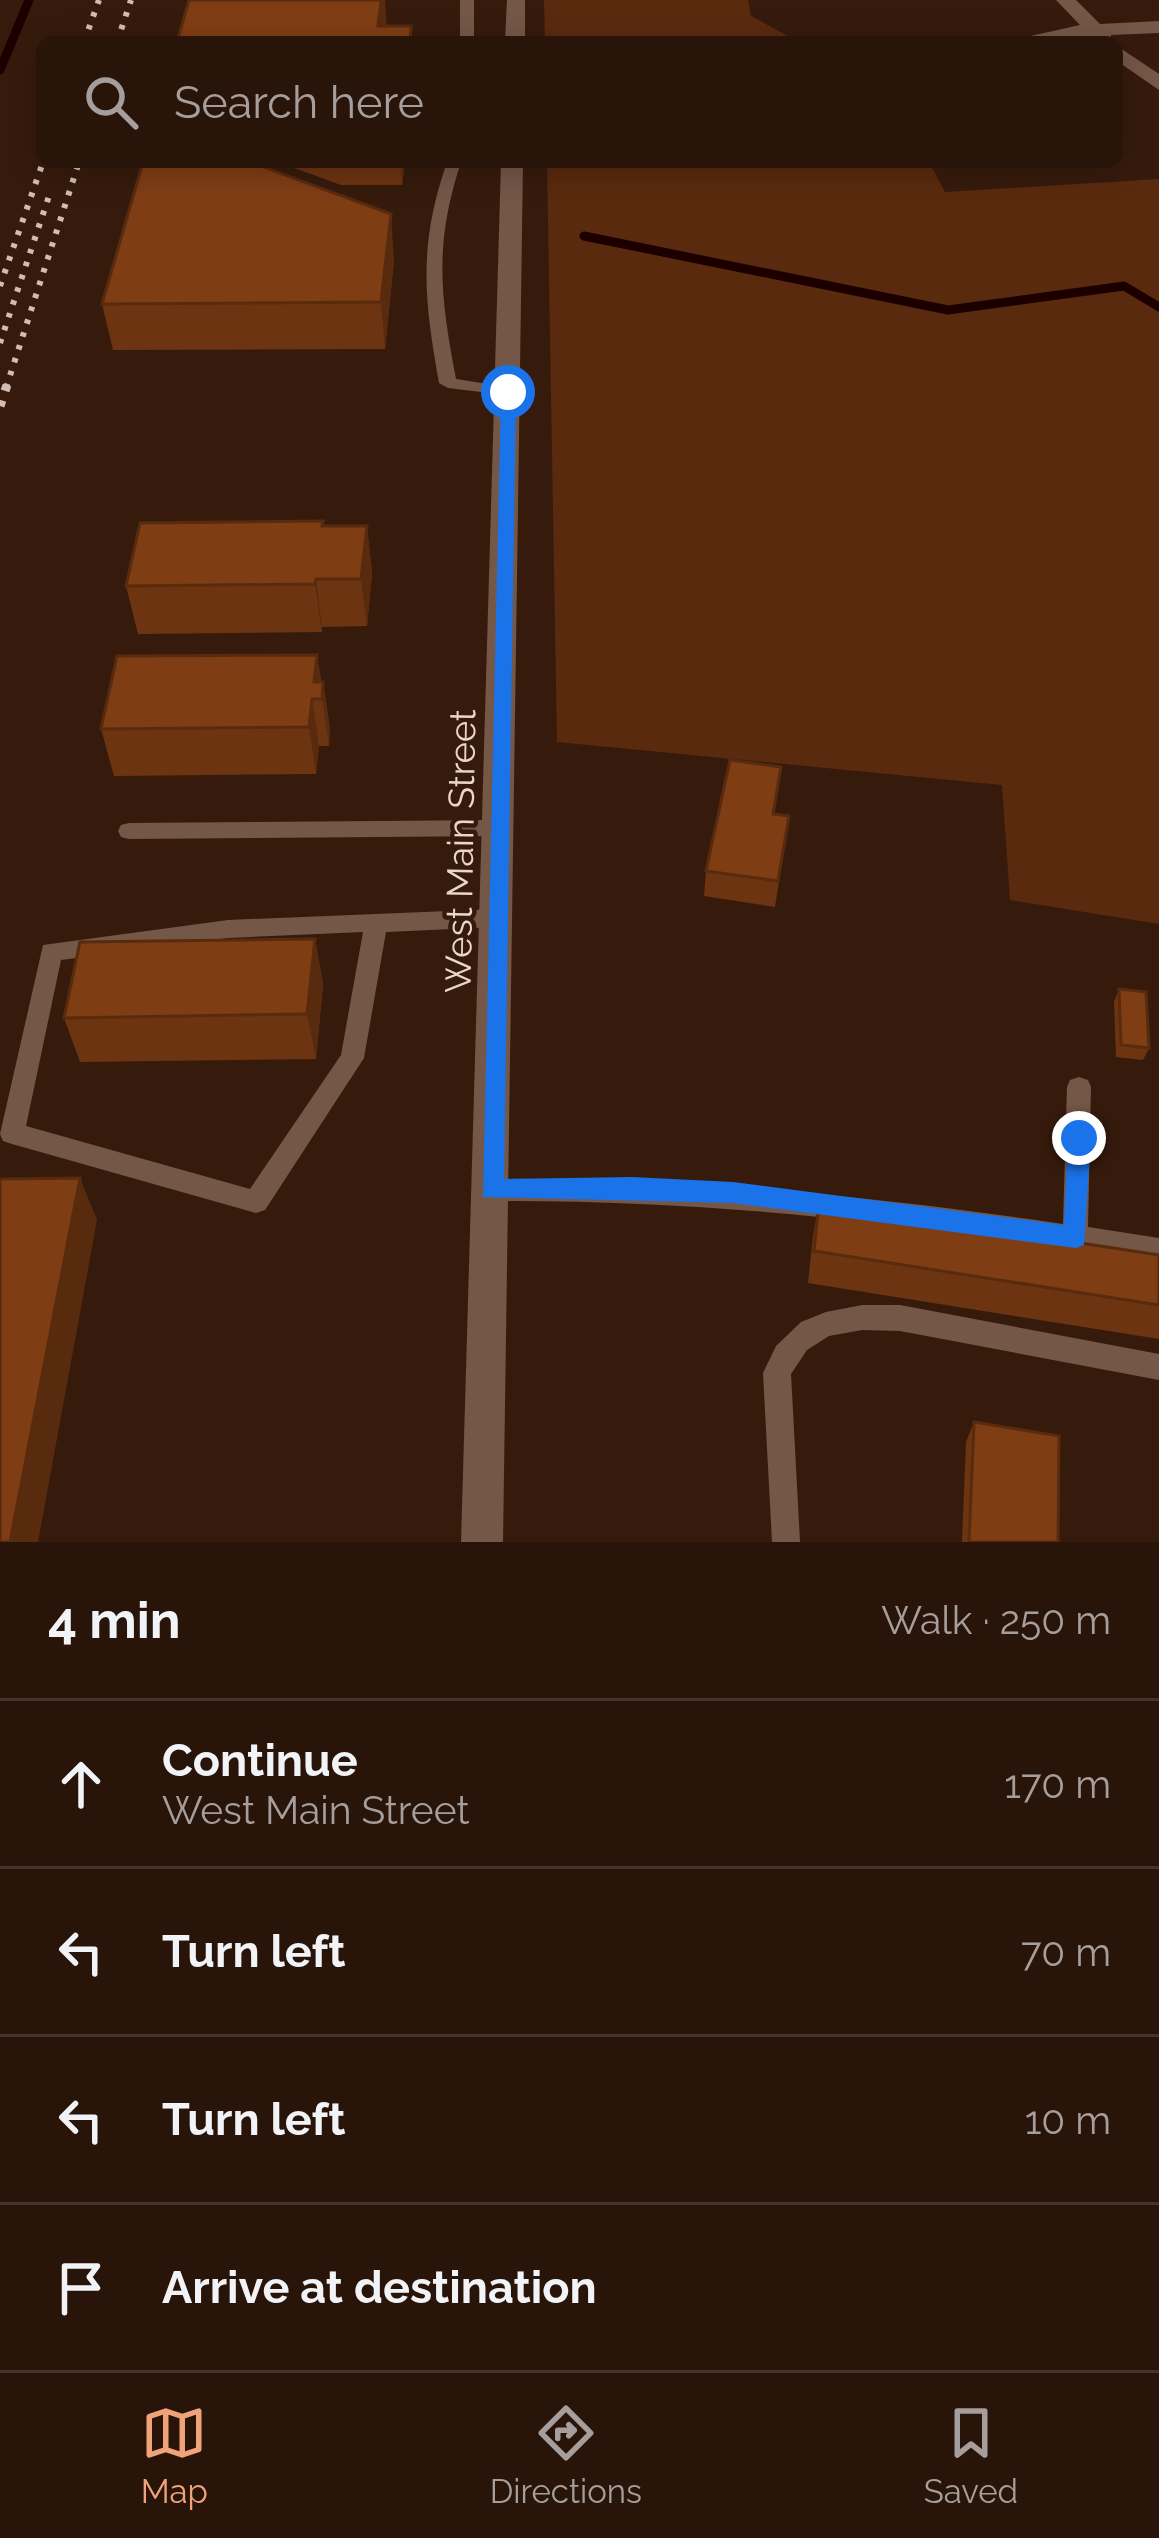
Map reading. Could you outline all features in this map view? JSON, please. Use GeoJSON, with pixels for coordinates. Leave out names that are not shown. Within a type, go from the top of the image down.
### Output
{"type":"FeatureCollection","features":[{"type":"Feature","properties":{"kind":"street"},"geometry":{"type":"LineString","coordinates":[[515,36],[516,0]]}},
{"type":"Feature","properties":{"kind":"street"},"geometry":{"type":"LineString","coordinates":[[1065,0],[1100,36],[1159,27]]}},
{"type":"Feature","properties":{"kind":"street"},"geometry":{"type":"LineString","coordinates":[[1123,57],[1159,84]]}},
{"type":"Feature","properties":{"kind":"street","name":"West Main Street"},"geometry":{"type":"LineString","coordinates":[[482,1542],[512,168]]}},
{"type":"Feature","properties":{"kind":"lane"},"geometry":{"type":"LineString","coordinates":[[466,0],[466,36]]}},
{"type":"Feature","properties":{"kind":"lane"},"geometry":{"type":"LineString","coordinates":[[452,168],[440,201],[429,284],[448,383],[508,392]]}},
{"type":"Feature","properties":{"kind":"lane"},"geometry":{"type":"LineString","coordinates":[[130,831],[500,828]]}},
{"type":"Feature","properties":{"kind":"lane"},"geometry":{"type":"LineString","coordinates":[[376,923],[352,1058],[256,1202],[12,1133],[51,952],[228,929],[497,918]]}},
{"type":"Feature","properties":{"kind":"lane"},"geometry":{"type":"LineString","coordinates":[[1076,1238],[1079,1088]]}},
{"type":"Feature","properties":{"kind":"lane"},"geometry":{"type":"LineString","coordinates":[[492,1190],[715,1191],[1159,1250]]}},
{"type":"Feature","properties":{"kind":"lane"},"geometry":{"type":"LineString","coordinates":[[786,1542],[776,1373],[784,1351],[819,1324],[868,1316],[900,1318],[1159,1367]]}},
{"type":"Feature","properties":{"kind":"shaded area"},"geometry":{"type":"Polygon","coordinates":[[[544,0],[748,0],[751,16],[788,36],[545,36],[544,0]]]}},
{"type":"Feature","properties":{"kind":"shaded area"},"geometry":{"type":"Polygon","coordinates":[[[547,168],[932,168],[945,192],[1159,179],[1159,924],[1010,900],[1002,785],[557,742],[547,168]]]}},
{"type":"Feature","properties":{"kind":"building"},"geometry":{"type":"Polygon","coordinates":[[[189,0],[381,0],[378,26],[411,26],[410,36],[179,36],[189,0]]]}},
{"type":"Feature","properties":{"kind":"building"},"geometry":{"type":"Polygon","coordinates":[[[141,168],[266,168],[391,214],[381,302],[102,304],[141,168]]]}},
{"type":"Feature","properties":{"kind":"building"},"geometry":{"type":"Polygon","coordinates":[[[323,521],[322,526],[367,526],[361,579],[316,579],[315,584],[126,586],[140,523],[323,521]]]}},
{"type":"Feature","properties":{"kind":"building"},"geometry":{"type":"Polygon","coordinates":[[[317,655],[314,682],[323,682],[322,699],[312,699],[309,727],[101,729],[117,656],[317,655]]]}},
{"type":"Feature","properties":{"kind":"building"},"geometry":{"type":"Polygon","coordinates":[[[730,760],[781,767],[773,814],[789,816],[778,881],[706,871],[730,760]]]}},
{"type":"Feature","properties":{"kind":"building"},"geometry":{"type":"Polygon","coordinates":[[[315,939],[307,1014],[64,1018],[80,942],[315,939]]]}},
{"type":"Feature","properties":{"kind":"building"},"geometry":{"type":"Polygon","coordinates":[[[1119,989],[1146,992],[1149,1048],[1121,1045],[1119,989]]]}},
{"type":"Feature","properties":{"kind":"building"},"geometry":{"type":"Polygon","coordinates":[[[80,1178],[10,1542],[0,1542],[0,1179],[80,1178]]]}},
{"type":"Feature","properties":{"kind":"building"},"geometry":{"type":"Polygon","coordinates":[[[819,1203],[1159,1255],[1159,1305],[814,1251],[819,1203]]]}},
{"type":"Feature","properties":{"kind":"building"},"geometry":{"type":"Polygon","coordinates":[[[974,1422],[1059,1436],[1058,1542],[969,1542],[974,1422]]]}},
{"type":"Feature","properties":{"kind":"waterway"},"geometry":{"type":"LineString","coordinates":[[0,70],[29,0]]}},
{"type":"Feature","properties":{"kind":"waterway"},"geometry":{"type":"LineString","coordinates":[[584,236],[948,310],[1124,286],[1159,307]]}},
{"type":"Feature","properties":{"kind":"railway"},"geometry":{"type":"LineString","coordinates":[[86,36],[99,0]]}},
{"type":"Feature","properties":{"kind":"railway"},"geometry":{"type":"LineString","coordinates":[[119,36],[131,0]]}},
{"type":"Feature","properties":{"kind":"railway"},"geometry":{"type":"LineString","coordinates":[[0,286],[41,168]]}},
{"type":"Feature","properties":{"kind":"railway"},"geometry":{"type":"LineString","coordinates":[[6,388],[77,168]]}},
{"type":"Feature","properties":{"kind":"railway"},"geometry":{"type":"LineString","coordinates":[[0,343],[49,196]]}},
{"type":"Feature","properties":{"kind":"railway"},"geometry":{"type":"LineString","coordinates":[[0,406],[6,388]]}},
{"type":"Feature","properties":{"kind":"route"},"geometry":{"type":"LineString","coordinates":[[508,392],[492,1190],[632,1187],[733,1193],[1076,1238],[1079,1138]]}}]}
